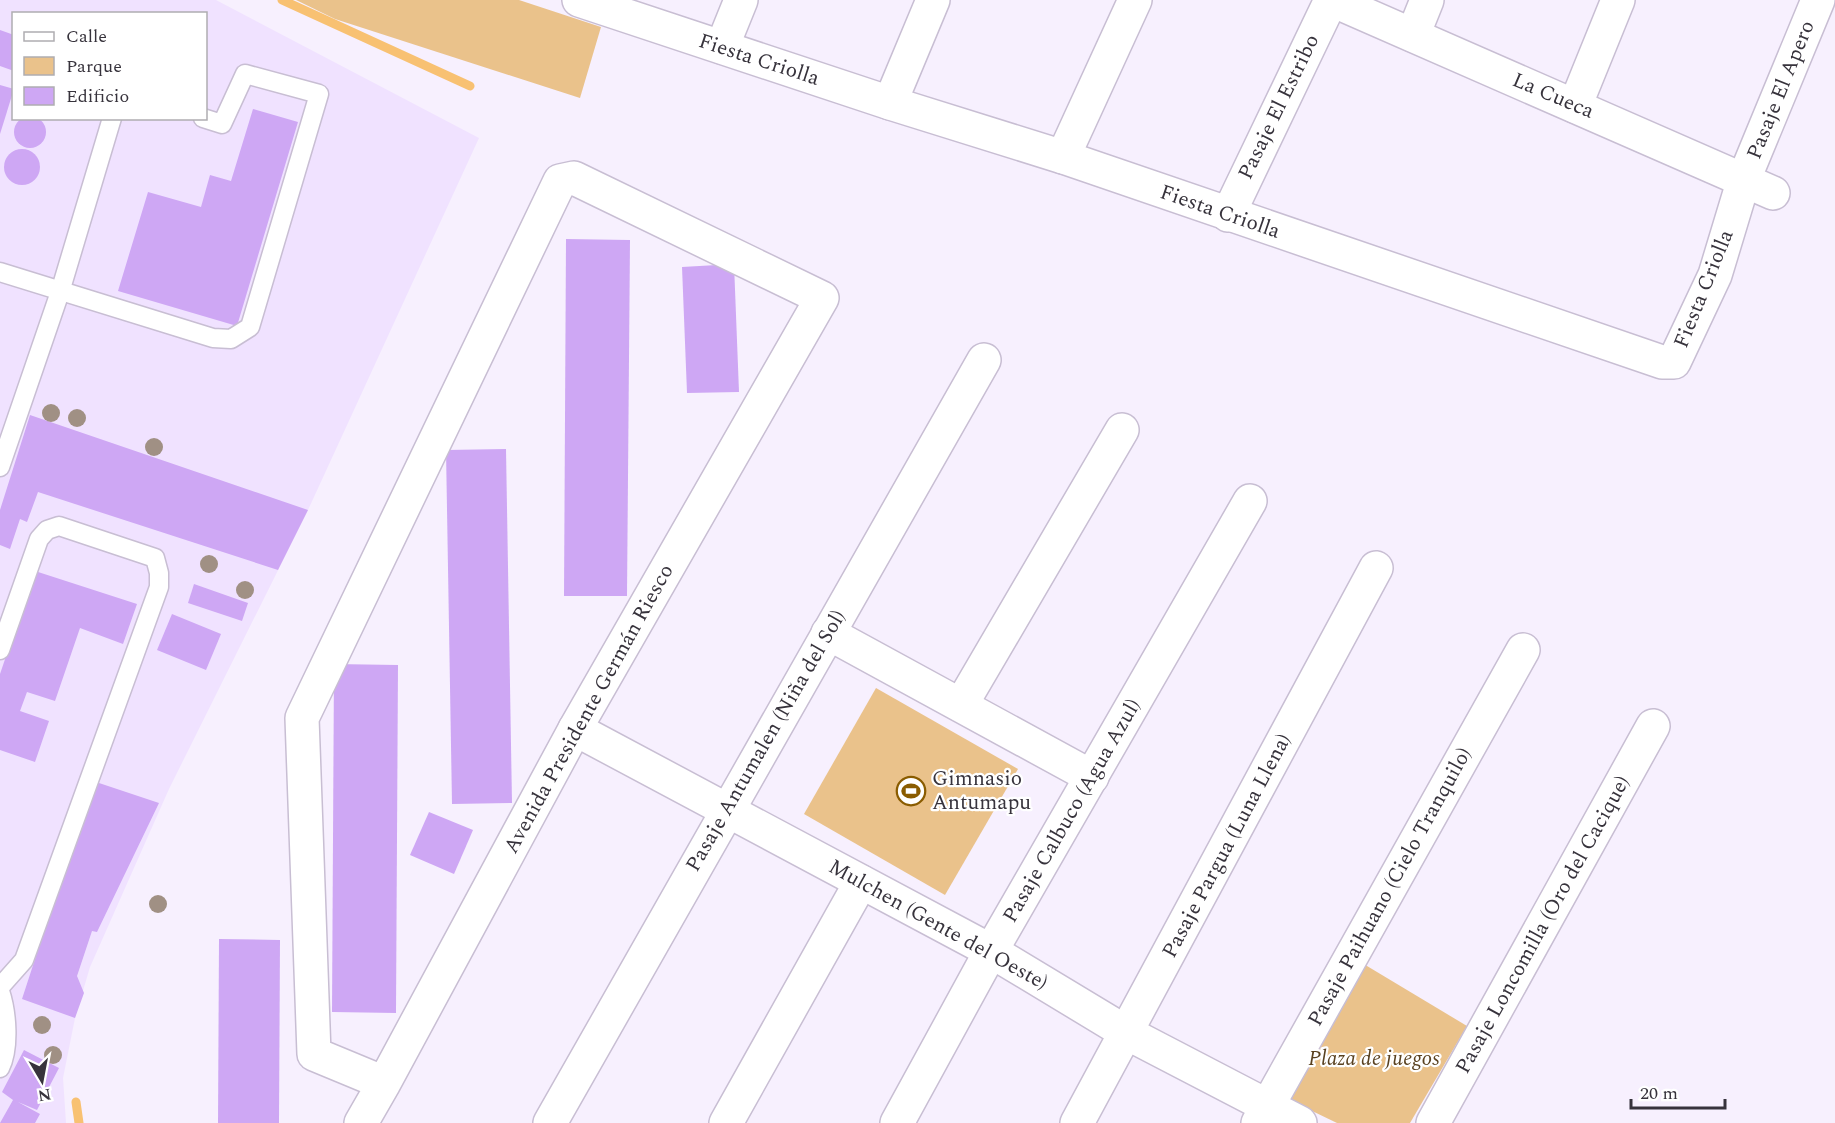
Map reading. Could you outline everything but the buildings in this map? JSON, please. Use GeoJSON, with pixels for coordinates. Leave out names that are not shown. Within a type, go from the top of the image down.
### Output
{"type":"FeatureCollection","features":[{"type":"Feature","properties":{"kind":"street","name":"Fiesta Criolla"},"geometry":{"type":"LineString","coordinates":[[579,0],[890,103],[1063,157],[1662,362],[1674,362],[1714,275],[1744,179]]}},
{"type":"Feature","properties":{"kind":"street"},"geometry":{"type":"LineString","coordinates":[[722,47],[741,0]]}},
{"type":"Feature","properties":{"kind":"street"},"geometry":{"type":"LineString","coordinates":[[890,103],[933,0]]}},
{"type":"Feature","properties":{"kind":"street"},"geometry":{"type":"LineString","coordinates":[[1063,157],[1135,0]]}},
{"type":"Feature","properties":{"kind":"street","name":"La Cueca"},"geometry":{"type":"LineString","coordinates":[[1331,0],[1773,193]]}},
{"type":"Feature","properties":{"kind":"street","name":"Pasaje El Estribo"},"geometry":{"type":"LineString","coordinates":[[1228,215],[1331,0]]}},
{"type":"Feature","properties":{"kind":"street"},"geometry":{"type":"LineString","coordinates":[[1413,35],[1427,0]]}},
{"type":"Feature","properties":{"kind":"street"},"geometry":{"type":"LineString","coordinates":[[1575,106],[1618,0]]}},
{"type":"Feature","properties":{"kind":"street","name":"Pasaje El Apero"},"geometry":{"type":"LineString","coordinates":[[1744,179],[1818,0]]}},
{"type":"Feature","properties":{"kind":"street","name":"Avenida Presidente Germán Riesco"},"geometry":{"type":"LineString","coordinates":[[361,1123],[384,1083],[575,729],[822,298],[574,178],[560,181],[302,718],[314,1054],[384,1083]]}},
{"type":"Feature","properties":{"kind":"street","name":"Pasaje Antumalen (Niña del Sol)"},"geometry":{"type":"LineString","coordinates":[[550,1123],[984,360]]}},
{"type":"Feature","properties":{"kind":"street"},"geometry":{"type":"LineString","coordinates":[[961,705],[1122,430]]}},
{"type":"Feature","properties":{"kind":"street","name":"Pasaje Calbuco (Agua Azul)"},"geometry":{"type":"LineString","coordinates":[[897,1123],[991,951],[1250,501]]}},
{"type":"Feature","properties":{"kind":"street","name":"Pasaje Pargua (Luna Llena)"},"geometry":{"type":"LineString","coordinates":[[1077,1123],[1128,1033],[1376,568]]}},
{"type":"Feature","properties":{"kind":"street"},"geometry":{"type":"LineString","coordinates":[[828,633],[1092,777]]}},
{"type":"Feature","properties":{"kind":"street","name":"Pasaje Paihuano (Cielo Tranquilo)"},"geometry":{"type":"LineString","coordinates":[[1262,1115],[1523,650]]}},
{"type":"Feature","properties":{"kind":"street","name":"Pasaje Loncomilla (Oro del Cacique)"},"geometry":{"type":"LineString","coordinates":[[1433,1123],[1653,726]]}},
{"type":"Feature","properties":{"kind":"street","name":"Mulchen (Gente del Oeste)"},"geometry":{"type":"LineString","coordinates":[[575,729],[991,951],[1262,1115],[1300,1123]]}},
{"type":"Feature","properties":{"kind":"street"},"geometry":{"type":"LineString","coordinates":[[726,1123],[861,882]]}},
{"type":"Feature","properties":{"kind":"lane"},"geometry":{"type":"LineString","coordinates":[[0,272],[213,338],[231,339],[250,327],[318,94],[245,74],[222,124],[207,119]]}},
{"type":"Feature","properties":{"kind":"lane"},"geometry":{"type":"LineString","coordinates":[[0,468],[60,292],[111,120]]}},
{"type":"Feature","properties":{"kind":"lane"},"geometry":{"type":"LineString","coordinates":[[0,650],[39,539],[47,530],[59,526],[155,558],[159,573],[159,587],[24,960],[0,989],[5,1006],[4,1059],[0,1068]]}},
{"type":"Feature","properties":{"kind":"shaded area"},"geometry":{"type":"Polygon","coordinates":[[[0,0],[216,0],[479,138],[308,510],[169,789],[90,967],[75,1018],[63,1078],[66,1123],[0,1123],[0,0]]]}},
{"type":"Feature","properties":{"kind":"green space"},"geometry":{"type":"Polygon","coordinates":[[[296,0],[519,0],[601,27],[580,98],[335,19],[296,0]]]}},
{"type":"Feature","properties":{"kind":"green space","name":"Gimnasio Antumapu"},"geometry":{"type":"Polygon","coordinates":[[[876,688],[1018,769],[945,895],[804,814],[876,688]]]}},
{"type":"Feature","properties":{"kind":"green space","name":"Plaza de juegos"},"geometry":{"type":"Polygon","coordinates":[[[1357,960],[1467,1026],[1410,1123],[1337,1123],[1279,1095],[1357,960]]]}},
{"type":"Feature","properties":{"kind":"waterway"},"geometry":{"type":"LineString","coordinates":[[282,0],[470,86]]}},
{"type":"Feature","properties":{"kind":"waterway"},"geometry":{"type":"LineString","coordinates":[[76,1102],[79,1123]]}},
{"type":"Feature","properties":{"kind":"place","name":"Gimnasio Antumapu"},"geometry":{"type":"Point","coordinates":[911,791]}}]}
